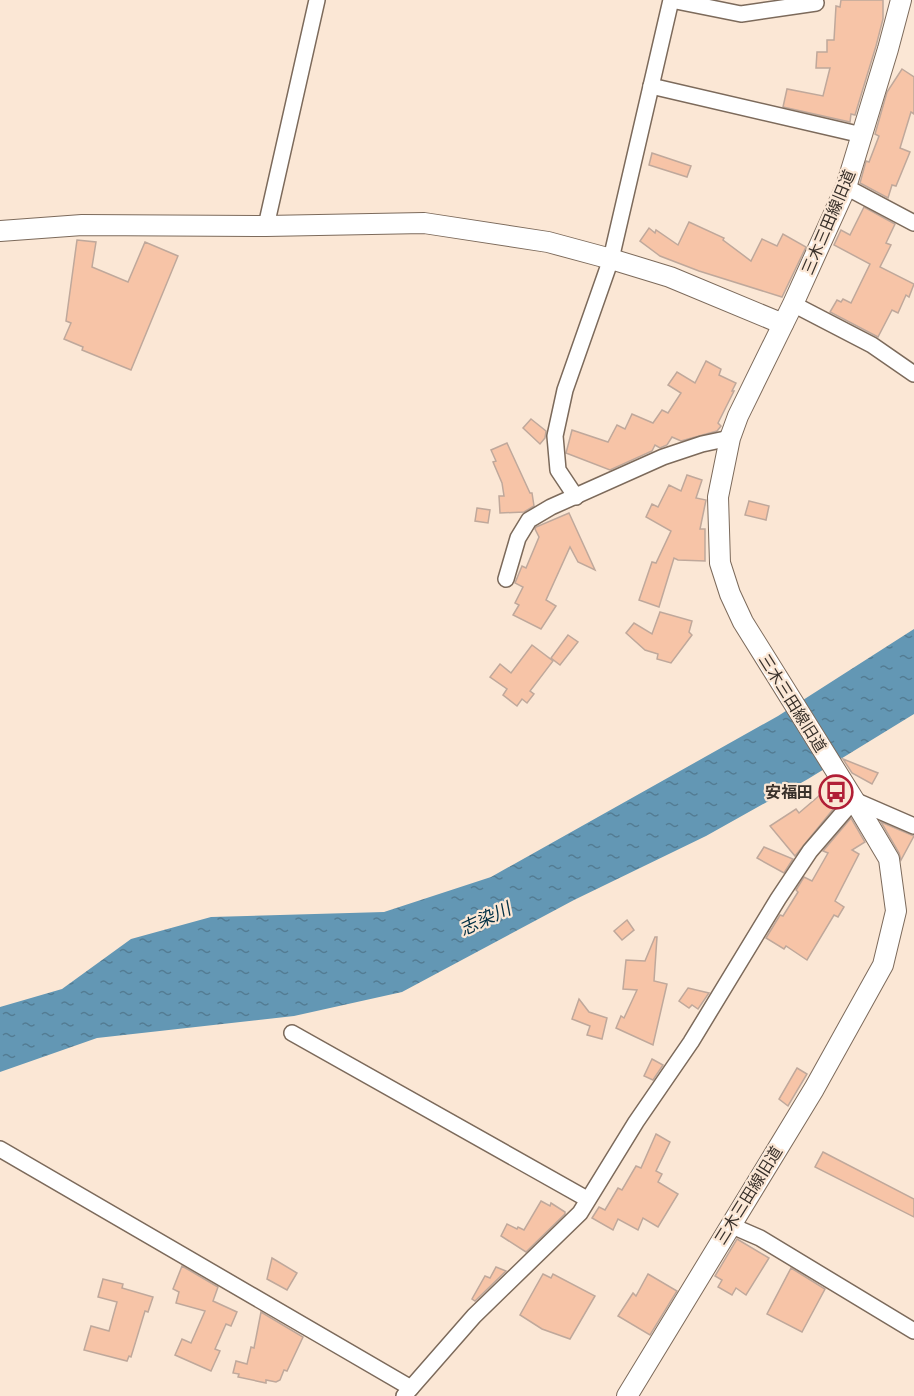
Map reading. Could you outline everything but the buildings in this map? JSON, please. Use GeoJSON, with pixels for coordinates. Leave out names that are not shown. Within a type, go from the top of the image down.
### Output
{"type":"FeatureCollection","features":[{"type":"Feature","properties":{"kind":"street"},"geometry":{"type":"LineString","coordinates":[[267,226],[317,0]]}},
{"type":"Feature","properties":{"kind":"street"},"geometry":{"type":"LineString","coordinates":[[576,497],[558,470],[555,436],[565,390],[611,259],[671,0],[741,14],[816,3]]}},
{"type":"Feature","properties":{"kind":"street","name":"三木三田線旧道"},"geometry":{"type":"LineString","coordinates":[[627,1396],[814,1089],[883,965],[896,911],[889,859],[743,622],[730,594],[720,563],[718,497],[730,438],[738,416],[793,304],[846,187],[901,0]]}},
{"type":"Feature","properties":{"kind":"street"},"geometry":{"type":"LineString","coordinates":[[651,86],[862,135]]}},
{"type":"Feature","properties":{"kind":"street"},"geometry":{"type":"LineString","coordinates":[[846,187],[914,223]]}},
{"type":"Feature","properties":{"kind":"street"},"geometry":{"type":"LineString","coordinates":[[0,231],[82,225],[267,226],[424,223],[548,242],[611,259],[670,277],[783,324]]}},
{"type":"Feature","properties":{"kind":"street"},"geometry":{"type":"LineString","coordinates":[[793,304],[872,345],[914,374]]}},
{"type":"Feature","properties":{"kind":"street"},"geometry":{"type":"LineString","coordinates":[[506,579],[518,538],[530,520],[551,507],[663,457],[702,444],[730,438]]}},
{"type":"Feature","properties":{"kind":"street"},"geometry":{"type":"LineString","coordinates":[[0,1149],[407,1392],[474,1316],[580,1213],[636,1122],[691,1042],[784,889],[810,851],[854,800],[914,826]]}},
{"type":"Feature","properties":{"kind":"street"},"geometry":{"type":"LineString","coordinates":[[292,1033],[587,1199]]}},
{"type":"Feature","properties":{"kind":"street"},"geometry":{"type":"LineString","coordinates":[[730,1224],[760,1238],[914,1331]]}},
{"type":"Feature","properties":{"kind":"water","name":"志染川"},"geometry":{"type":"Polygon","coordinates":[[[914,629],[914,714],[808,779],[706,836],[574,900],[402,992],[294,1016],[97,1038],[0,1072],[0,1007],[62,989],[131,939],[211,917],[384,912],[491,877],[778,716],[914,629]]]}},
{"type":"Feature","properties":{"kind":"place","name":"安福田"},"geometry":{"type":"Point","coordinates":[836,792]}}]}
